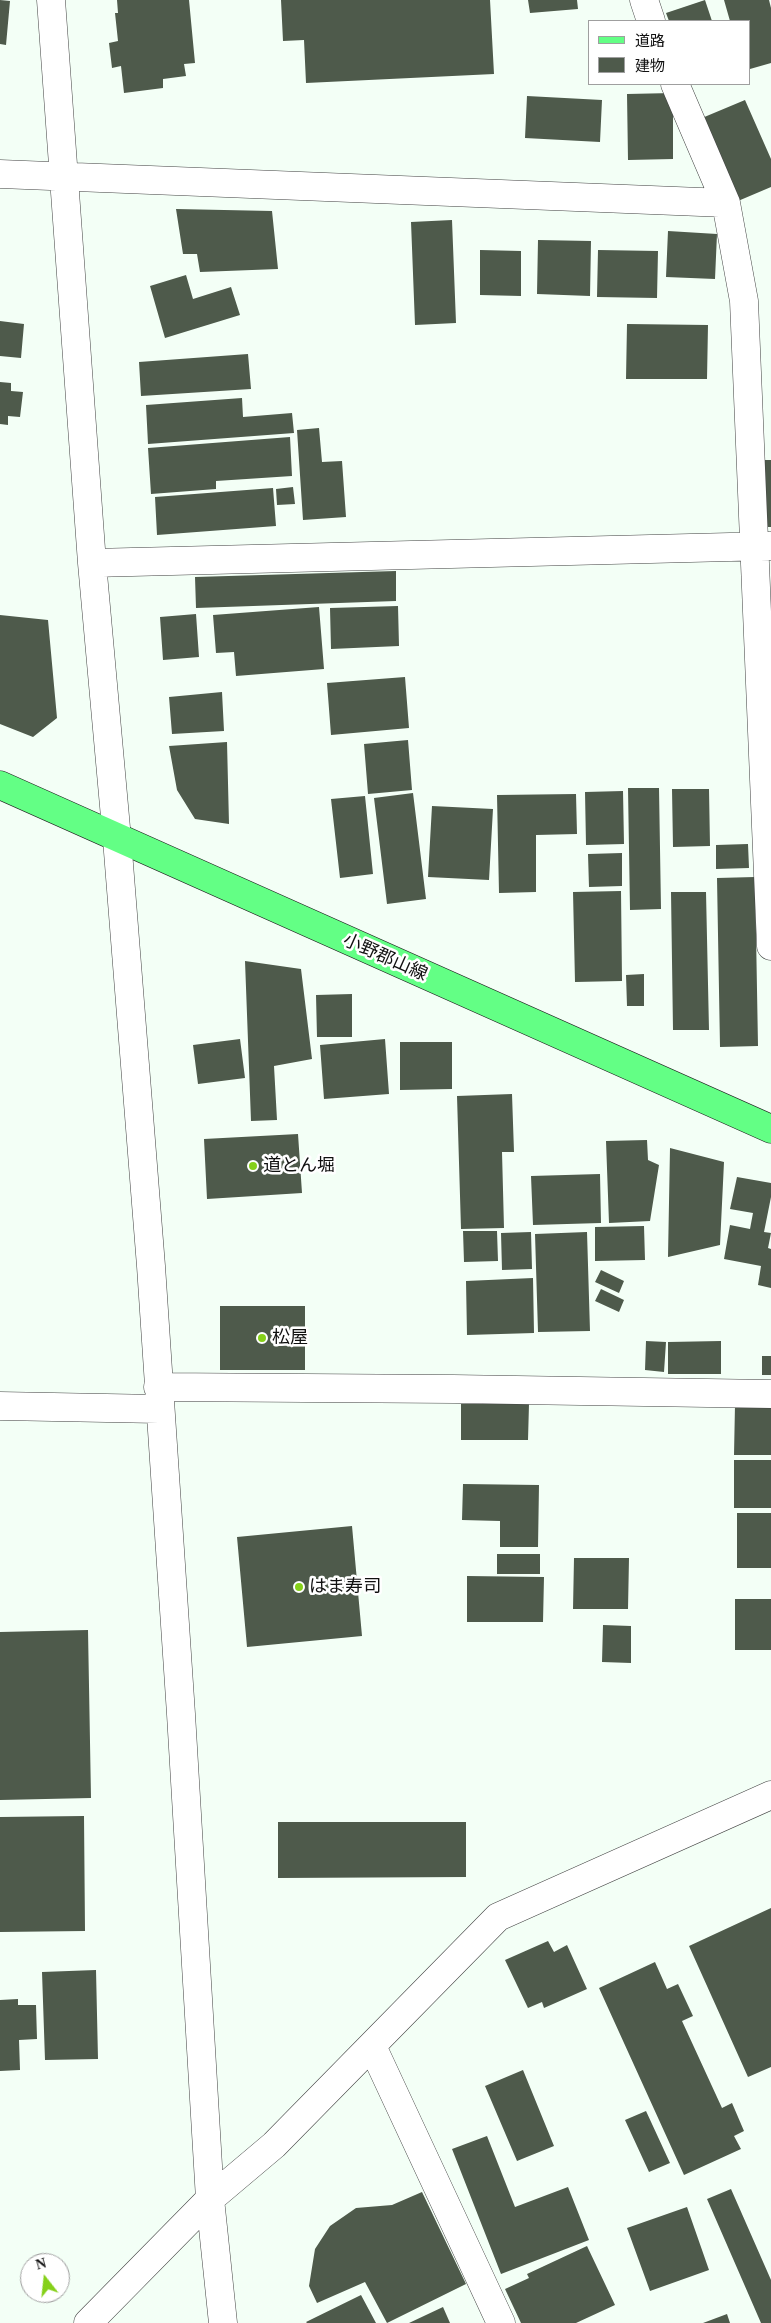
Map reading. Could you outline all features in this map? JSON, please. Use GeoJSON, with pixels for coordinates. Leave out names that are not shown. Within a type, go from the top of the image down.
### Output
{"type":"FeatureCollection","features":[{"type":"Feature","properties":{"kind":"main road","name":"小野郡山線"},"geometry":{"type":"LineString","coordinates":[[0,785],[117,839],[771,1129]]}},
{"type":"Feature","properties":{"kind":"street"},"geometry":{"type":"LineString","coordinates":[[51,0],[92,563],[117,839],[151,1266],[158,1398],[181,1714],[210,2199],[223,2323]]}},
{"type":"Feature","properties":{"kind":"street"},"geometry":{"type":"LineString","coordinates":[[644,0],[651,20]]}},
{"type":"Feature","properties":{"kind":"street"},"geometry":{"type":"LineString","coordinates":[[675,85],[726,203],[744,301],[762,546],[771,946]]}},
{"type":"Feature","properties":{"kind":"street"},"geometry":{"type":"LineString","coordinates":[[0,174],[726,203]]}},
{"type":"Feature","properties":{"kind":"street"},"geometry":{"type":"LineString","coordinates":[[92,563],[762,546]]}},
{"type":"Feature","properties":{"kind":"street"},"geometry":{"type":"LineString","coordinates":[[0,1406],[158,1398],[452,1389],[771,1394]]}},
{"type":"Feature","properties":{"kind":"street"},"geometry":{"type":"LineString","coordinates":[[88,2323],[210,2199],[274,2146],[498,1917],[771,1795]]}},
{"type":"Feature","properties":{"kind":"street"},"geometry":{"type":"LineString","coordinates":[[372,2046],[502,2323]]}},
{"type":"Feature","properties":{"kind":"building"},"geometry":{"type":"Polygon","coordinates":[[[0,0],[10,1],[6,45],[0,44],[0,0]]]}},
{"type":"Feature","properties":{"kind":"building"},"geometry":{"type":"Polygon","coordinates":[[[117,0],[189,0],[195,63],[184,64],[186,76],[163,79],[163,88],[124,93],[121,66],[112,68],[109,43],[118,41],[115,13],[118,13],[117,0]]]}},
{"type":"Feature","properties":{"kind":"building"},"geometry":{"type":"Polygon","coordinates":[[[281,0],[490,0],[494,74],[306,83],[304,40],[283,41],[281,0]]]}},
{"type":"Feature","properties":{"kind":"building"},"geometry":{"type":"Polygon","coordinates":[[[528,0],[577,0],[578,9],[530,13],[528,0]]]}},
{"type":"Feature","properties":{"kind":"building"},"geometry":{"type":"Polygon","coordinates":[[[705,0],[712,20],[669,20],[666,13],[705,0]]]}},
{"type":"Feature","properties":{"kind":"building"},"geometry":{"type":"Polygon","coordinates":[[[724,0],[769,0],[771,8],[771,63],[751,69],[751,20],[730,20],[724,0]]]}},
{"type":"Feature","properties":{"kind":"building"},"geometry":{"type":"Polygon","coordinates":[[[673,93],[673,159],[628,160],[627,94],[673,93]]]}},
{"type":"Feature","properties":{"kind":"building"},"geometry":{"type":"Polygon","coordinates":[[[527,96],[602,100],[600,142],[525,138],[527,96]]]}},
{"type":"Feature","properties":{"kind":"building"},"geometry":{"type":"Polygon","coordinates":[[[745,100],[771,159],[771,187],[738,201],[702,118],[745,100]]]}},
{"type":"Feature","properties":{"kind":"building"},"geometry":{"type":"Polygon","coordinates":[[[176,209],[272,211],[278,269],[200,272],[197,254],[183,254],[176,209]]]}},
{"type":"Feature","properties":{"kind":"building"},"geometry":{"type":"Polygon","coordinates":[[[452,220],[456,323],[415,325],[411,222],[452,220]]]}},
{"type":"Feature","properties":{"kind":"building"},"geometry":{"type":"Polygon","coordinates":[[[668,231],[717,234],[715,279],[666,277],[668,231]]]}},
{"type":"Feature","properties":{"kind":"building"},"geometry":{"type":"Polygon","coordinates":[[[538,240],[591,241],[590,296],[537,294],[538,240]]]}},
{"type":"Feature","properties":{"kind":"building"},"geometry":{"type":"Polygon","coordinates":[[[480,250],[521,251],[521,296],[480,295],[480,250]]]}},
{"type":"Feature","properties":{"kind":"building"},"geometry":{"type":"Polygon","coordinates":[[[598,250],[658,251],[657,298],[597,297],[598,250]]]}},
{"type":"Feature","properties":{"kind":"building"},"geometry":{"type":"Polygon","coordinates":[[[186,275],[193,299],[231,287],[240,315],[165,338],[150,286],[186,275]]]}},
{"type":"Feature","properties":{"kind":"building"},"geometry":{"type":"Polygon","coordinates":[[[0,321],[24,324],[21,358],[0,356],[0,321]]]}},
{"type":"Feature","properties":{"kind":"building"},"geometry":{"type":"Polygon","coordinates":[[[627,324],[708,325],[707,379],[626,379],[627,324]]]}},
{"type":"Feature","properties":{"kind":"building"},"geometry":{"type":"Polygon","coordinates":[[[248,354],[251,389],[141,396],[139,362],[248,354]]]}},
{"type":"Feature","properties":{"kind":"building"},"geometry":{"type":"Polygon","coordinates":[[[0,382],[11,383],[11,391],[23,392],[20,417],[8,416],[8,425],[0,424],[0,382]]]}},
{"type":"Feature","properties":{"kind":"building"},"geometry":{"type":"Polygon","coordinates":[[[242,398],[243,417],[292,413],[294,433],[148,444],[146,405],[242,398]]]}},
{"type":"Feature","properties":{"kind":"building"},"geometry":{"type":"Polygon","coordinates":[[[319,428],[322,462],[342,461],[346,517],[303,520],[297,430],[319,428]]]}},
{"type":"Feature","properties":{"kind":"building"},"geometry":{"type":"Polygon","coordinates":[[[290,437],[292,476],[216,481],[216,489],[151,494],[148,448],[290,437]]]}},
{"type":"Feature","properties":{"kind":"building"},"geometry":{"type":"Polygon","coordinates":[[[760,460],[771,460],[771,527],[763,527],[760,460]]]}},
{"type":"Feature","properties":{"kind":"building"},"geometry":{"type":"Polygon","coordinates":[[[293,487],[295,504],[277,505],[276,489],[293,487]]]}},
{"type":"Feature","properties":{"kind":"building"},"geometry":{"type":"Polygon","coordinates":[[[273,488],[276,526],[157,535],[155,497],[273,488]]]}},
{"type":"Feature","properties":{"kind":"building"},"geometry":{"type":"Polygon","coordinates":[[[396,571],[396,601],[196,608],[195,577],[396,571]]]}},
{"type":"Feature","properties":{"kind":"building"},"geometry":{"type":"Polygon","coordinates":[[[398,606],[399,646],[331,649],[330,608],[398,606]]]}},
{"type":"Feature","properties":{"kind":"building"},"geometry":{"type":"Polygon","coordinates":[[[319,607],[324,669],[236,676],[234,652],[216,653],[213,615],[319,607]]]}},
{"type":"Feature","properties":{"kind":"building"},"geometry":{"type":"Polygon","coordinates":[[[196,614],[199,657],[163,660],[160,617],[196,614]]]}},
{"type":"Feature","properties":{"kind":"building"},"geometry":{"type":"Polygon","coordinates":[[[0,615],[48,620],[57,718],[33,737],[0,724],[0,615]]]}},
{"type":"Feature","properties":{"kind":"building"},"geometry":{"type":"Polygon","coordinates":[[[405,677],[409,728],[331,735],[327,683],[405,677]]]}},
{"type":"Feature","properties":{"kind":"building"},"geometry":{"type":"Polygon","coordinates":[[[222,692],[224,731],[172,734],[169,697],[222,692]]]}},
{"type":"Feature","properties":{"kind":"building"},"geometry":{"type":"Polygon","coordinates":[[[408,740],[412,790],[368,794],[364,744],[408,740]]]}},
{"type":"Feature","properties":{"kind":"building"},"geometry":{"type":"Polygon","coordinates":[[[227,742],[229,824],[195,819],[177,790],[169,746],[227,742]]]}},
{"type":"Feature","properties":{"kind":"building"},"geometry":{"type":"Polygon","coordinates":[[[628,788],[659,788],[661,909],[630,910],[628,788]]]}},
{"type":"Feature","properties":{"kind":"building"},"geometry":{"type":"Polygon","coordinates":[[[672,789],[709,789],[710,846],[673,847],[672,789]]]}},
{"type":"Feature","properties":{"kind":"building"},"geometry":{"type":"Polygon","coordinates":[[[623,791],[624,844],[586,845],[585,792],[623,791]]]}},
{"type":"Feature","properties":{"kind":"building"},"geometry":{"type":"Polygon","coordinates":[[[413,793],[426,899],[387,904],[374,798],[413,793]]]}},
{"type":"Feature","properties":{"kind":"building"},"geometry":{"type":"Polygon","coordinates":[[[576,794],[577,834],[536,835],[536,892],[499,893],[497,795],[576,794]]]}},
{"type":"Feature","properties":{"kind":"building"},"geometry":{"type":"Polygon","coordinates":[[[365,796],[373,874],[340,878],[331,799],[365,796]]]}},
{"type":"Feature","properties":{"kind":"building"},"geometry":{"type":"Polygon","coordinates":[[[432,806],[493,809],[489,880],[428,877],[432,806]]]}},
{"type":"Feature","properties":{"kind":"building"},"geometry":{"type":"Polygon","coordinates":[[[748,844],[749,868],[716,869],[716,845],[748,844]]]}},
{"type":"Feature","properties":{"kind":"building"},"geometry":{"type":"Polygon","coordinates":[[[622,853],[622,886],[589,887],[588,854],[622,853]]]}},
{"type":"Feature","properties":{"kind":"building"},"geometry":{"type":"Polygon","coordinates":[[[755,877],[758,1046],[720,1047],[717,878],[755,877]]]}},
{"type":"Feature","properties":{"kind":"building"},"geometry":{"type":"Polygon","coordinates":[[[621,891],[622,981],[575,982],[573,892],[621,891]]]}},
{"type":"Feature","properties":{"kind":"building"},"geometry":{"type":"Polygon","coordinates":[[[671,892],[706,892],[709,1030],[673,1030],[671,892]]]}},
{"type":"Feature","properties":{"kind":"building"},"geometry":{"type":"Polygon","coordinates":[[[245,961],[301,969],[312,1059],[274,1066],[277,1120],[251,1121],[245,961]]]}},
{"type":"Feature","properties":{"kind":"building"},"geometry":{"type":"Polygon","coordinates":[[[644,974],[644,1006],[627,1006],[626,975],[644,974]]]}},
{"type":"Feature","properties":{"kind":"building"},"geometry":{"type":"Polygon","coordinates":[[[352,994],[352,1037],[317,1037],[316,995],[352,994]]]}},
{"type":"Feature","properties":{"kind":"building"},"geometry":{"type":"Polygon","coordinates":[[[240,1039],[245,1078],[198,1084],[193,1045],[240,1039]]]}},
{"type":"Feature","properties":{"kind":"building"},"geometry":{"type":"Polygon","coordinates":[[[385,1039],[389,1094],[324,1099],[320,1045],[385,1039]]]}},
{"type":"Feature","properties":{"kind":"building"},"geometry":{"type":"Polygon","coordinates":[[[400,1042],[452,1042],[452,1089],[400,1090],[400,1042]]]}},
{"type":"Feature","properties":{"kind":"building"},"geometry":{"type":"Polygon","coordinates":[[[512,1094],[514,1152],[502,1152],[504,1228],[461,1229],[457,1096],[512,1094]]]}},
{"type":"Feature","properties":{"kind":"building","name":"道とん堀"},"geometry":{"type":"Polygon","coordinates":[[[298,1134],[302,1193],[207,1199],[204,1139],[298,1134]]]}},
{"type":"Feature","properties":{"kind":"building"},"geometry":{"type":"Polygon","coordinates":[[[647,1140],[648,1160],[659,1165],[650,1221],[609,1223],[606,1141],[647,1140]]]}},
{"type":"Feature","properties":{"kind":"building"},"geometry":{"type":"Polygon","coordinates":[[[670,1148],[724,1162],[720,1245],[668,1257],[670,1148]]]}},
{"type":"Feature","properties":{"kind":"building"},"geometry":{"type":"Polygon","coordinates":[[[600,1174],[601,1223],[533,1225],[531,1176],[600,1174]]]}},
{"type":"Feature","properties":{"kind":"building"},"geometry":{"type":"Polygon","coordinates":[[[737,1177],[771,1183],[771,1197],[764,1232],[771,1233],[768,1248],[771,1249],[771,1288],[758,1285],[761,1266],[724,1259],[730,1225],[750,1229],[753,1213],[730,1209],[737,1177]]]}},
{"type":"Feature","properties":{"kind":"building"},"geometry":{"type":"Polygon","coordinates":[[[644,1226],[645,1260],[595,1261],[595,1227],[644,1226]]]}},
{"type":"Feature","properties":{"kind":"building"},"geometry":{"type":"Polygon","coordinates":[[[463,1231],[497,1231],[498,1261],[464,1262],[463,1231]]]}},
{"type":"Feature","properties":{"kind":"building"},"geometry":{"type":"Polygon","coordinates":[[[531,1232],[532,1269],[502,1270],[501,1233],[531,1232]]]}},
{"type":"Feature","properties":{"kind":"building"},"geometry":{"type":"Polygon","coordinates":[[[587,1232],[590,1331],[538,1332],[535,1234],[587,1232]]]}},
{"type":"Feature","properties":{"kind":"building"},"geometry":{"type":"Polygon","coordinates":[[[601,1270],[624,1281],[619,1293],[595,1282],[601,1270]]]}},
{"type":"Feature","properties":{"kind":"building"},"geometry":{"type":"Polygon","coordinates":[[[533,1278],[534,1333],[467,1335],[466,1281],[533,1278]]]}},
{"type":"Feature","properties":{"kind":"building"},"geometry":{"type":"Polygon","coordinates":[[[601,1289],[624,1300],[619,1312],[595,1301],[601,1289]]]}},
{"type":"Feature","properties":{"kind":"building","name":"松屋"},"geometry":{"type":"Polygon","coordinates":[[[220,1306],[305,1306],[305,1370],[220,1370],[220,1306]]]}},
{"type":"Feature","properties":{"kind":"building"},"geometry":{"type":"Polygon","coordinates":[[[646,1341],[666,1342],[664,1372],[645,1370],[646,1341]]]}},
{"type":"Feature","properties":{"kind":"building"},"geometry":{"type":"Polygon","coordinates":[[[721,1341],[721,1374],[668,1374],[668,1342],[721,1341]]]}},
{"type":"Feature","properties":{"kind":"building"},"geometry":{"type":"Polygon","coordinates":[[[762,1356],[771,1356],[771,1375],[762,1375],[762,1356]]]}},
{"type":"Feature","properties":{"kind":"building"},"geometry":{"type":"Polygon","coordinates":[[[461,1404],[529,1404],[528,1440],[461,1440],[461,1404]]]}},
{"type":"Feature","properties":{"kind":"building"},"geometry":{"type":"Polygon","coordinates":[[[735,1405],[771,1405],[771,1455],[734,1455],[735,1405]]]}},
{"type":"Feature","properties":{"kind":"building"},"geometry":{"type":"Polygon","coordinates":[[[734,1460],[771,1460],[771,1508],[734,1508],[734,1460]]]}},
{"type":"Feature","properties":{"kind":"building"},"geometry":{"type":"Polygon","coordinates":[[[463,1484],[539,1485],[538,1547],[500,1547],[500,1521],[462,1520],[463,1484]]]}},
{"type":"Feature","properties":{"kind":"building"},"geometry":{"type":"Polygon","coordinates":[[[737,1513],[771,1513],[771,1568],[737,1568],[737,1513]]]}},
{"type":"Feature","properties":{"kind":"building","name":"はま寿司"},"geometry":{"type":"Polygon","coordinates":[[[352,1526],[362,1636],[247,1647],[237,1537],[352,1526]]]}},
{"type":"Feature","properties":{"kind":"building"},"geometry":{"type":"Polygon","coordinates":[[[497,1554],[540,1554],[540,1574],[497,1574],[497,1554]]]}},
{"type":"Feature","properties":{"kind":"building"},"geometry":{"type":"Polygon","coordinates":[[[574,1558],[629,1558],[628,1609],[573,1609],[574,1558]]]}},
{"type":"Feature","properties":{"kind":"building"},"geometry":{"type":"Polygon","coordinates":[[[467,1576],[544,1577],[543,1622],[467,1622],[467,1576]]]}},
{"type":"Feature","properties":{"kind":"building"},"geometry":{"type":"Polygon","coordinates":[[[735,1599],[771,1599],[771,1650],[735,1650],[735,1599]]]}},
{"type":"Feature","properties":{"kind":"building"},"geometry":{"type":"Polygon","coordinates":[[[603,1625],[631,1626],[631,1663],[602,1662],[603,1625]]]}},
{"type":"Feature","properties":{"kind":"building"},"geometry":{"type":"Polygon","coordinates":[[[88,1630],[91,1798],[0,1800],[0,1632],[88,1630]]]}},
{"type":"Feature","properties":{"kind":"building"},"geometry":{"type":"Polygon","coordinates":[[[84,1816],[85,1931],[0,1932],[0,1817],[84,1816]]]}},
{"type":"Feature","properties":{"kind":"building"},"geometry":{"type":"Polygon","coordinates":[[[278,1822],[466,1822],[466,1877],[278,1878],[278,1822]]]}},
{"type":"Feature","properties":{"kind":"building"},"geometry":{"type":"Polygon","coordinates":[[[771,1908],[771,2067],[748,2077],[689,1946],[771,1908]]]}},
{"type":"Feature","properties":{"kind":"building"},"geometry":{"type":"Polygon","coordinates":[[[548,1941],[554,1952],[567,1945],[587,1989],[544,2008],[542,2002],[528,2008],[505,1960],[548,1941]]]}},
{"type":"Feature","properties":{"kind":"building"},"geometry":{"type":"Polygon","coordinates":[[[655,1962],[667,1989],[678,1984],[693,2016],[682,2021],[722,2108],[732,2103],[744,2131],[734,2136],[741,2149],[684,2175],[599,1988],[655,1962]]]}},
{"type":"Feature","properties":{"kind":"building"},"geometry":{"type":"Polygon","coordinates":[[[96,1970],[98,2059],[45,2060],[42,1972],[96,1970]]]}},
{"type":"Feature","properties":{"kind":"building"},"geometry":{"type":"Polygon","coordinates":[[[18,1999],[18,2005],[36,2005],[37,2039],[19,2040],[20,2070],[0,2071],[0,2000],[18,1999]]]}},
{"type":"Feature","properties":{"kind":"building"},"geometry":{"type":"Polygon","coordinates":[[[523,2070],[554,2146],[517,2161],[485,2086],[523,2070]]]}},
{"type":"Feature","properties":{"kind":"building"},"geometry":{"type":"Polygon","coordinates":[[[646,2111],[670,2163],[649,2172],[625,2120],[646,2111]]]}},
{"type":"Feature","properties":{"kind":"building"},"geometry":{"type":"Polygon","coordinates":[[[487,2136],[515,2207],[568,2187],[589,2240],[501,2274],[452,2149],[487,2136]]]}},
{"type":"Feature","properties":{"kind":"building"},"geometry":{"type":"Polygon","coordinates":[[[731,2189],[771,2280],[771,2323],[761,2323],[707,2199],[731,2189]]]}},
{"type":"Feature","properties":{"kind":"building"},"geometry":{"type":"Polygon","coordinates":[[[422,2192],[466,2284],[387,2323],[365,2282],[317,2303],[309,2286],[315,2249],[330,2226],[356,2208],[392,2205],[422,2192]]]}},
{"type":"Feature","properties":{"kind":"building"},"geometry":{"type":"Polygon","coordinates":[[[687,2207],[709,2270],[650,2291],[627,2228],[687,2207]]]}},
{"type":"Feature","properties":{"kind":"building"},"geometry":{"type":"Polygon","coordinates":[[[587,2246],[615,2305],[576,2323],[521,2323],[505,2289],[529,2278],[527,2274],[587,2246]]]}},
{"type":"Feature","properties":{"kind":"building"},"geometry":{"type":"Polygon","coordinates":[[[361,2295],[376,2323],[306,2322],[361,2295]]]}},
{"type":"Feature","properties":{"kind":"building"},"geometry":{"type":"Polygon","coordinates":[[[443,2307],[450,2323],[409,2323],[443,2307]]]}},
{"type":"Feature","properties":{"kind":"building"},"geometry":{"type":"Polygon","coordinates":[[[727,2314],[730,2323],[703,2323],[727,2314]]]}},
{"type":"Feature","properties":{"kind":"place","name":"道とん堀"},"geometry":{"type":"Point","coordinates":[253,1166]}},
{"type":"Feature","properties":{"kind":"place","name":"松屋"},"geometry":{"type":"Point","coordinates":[262,1338]}},
{"type":"Feature","properties":{"kind":"place","name":"はま寿司"},"geometry":{"type":"Point","coordinates":[299,1587]}}]}
